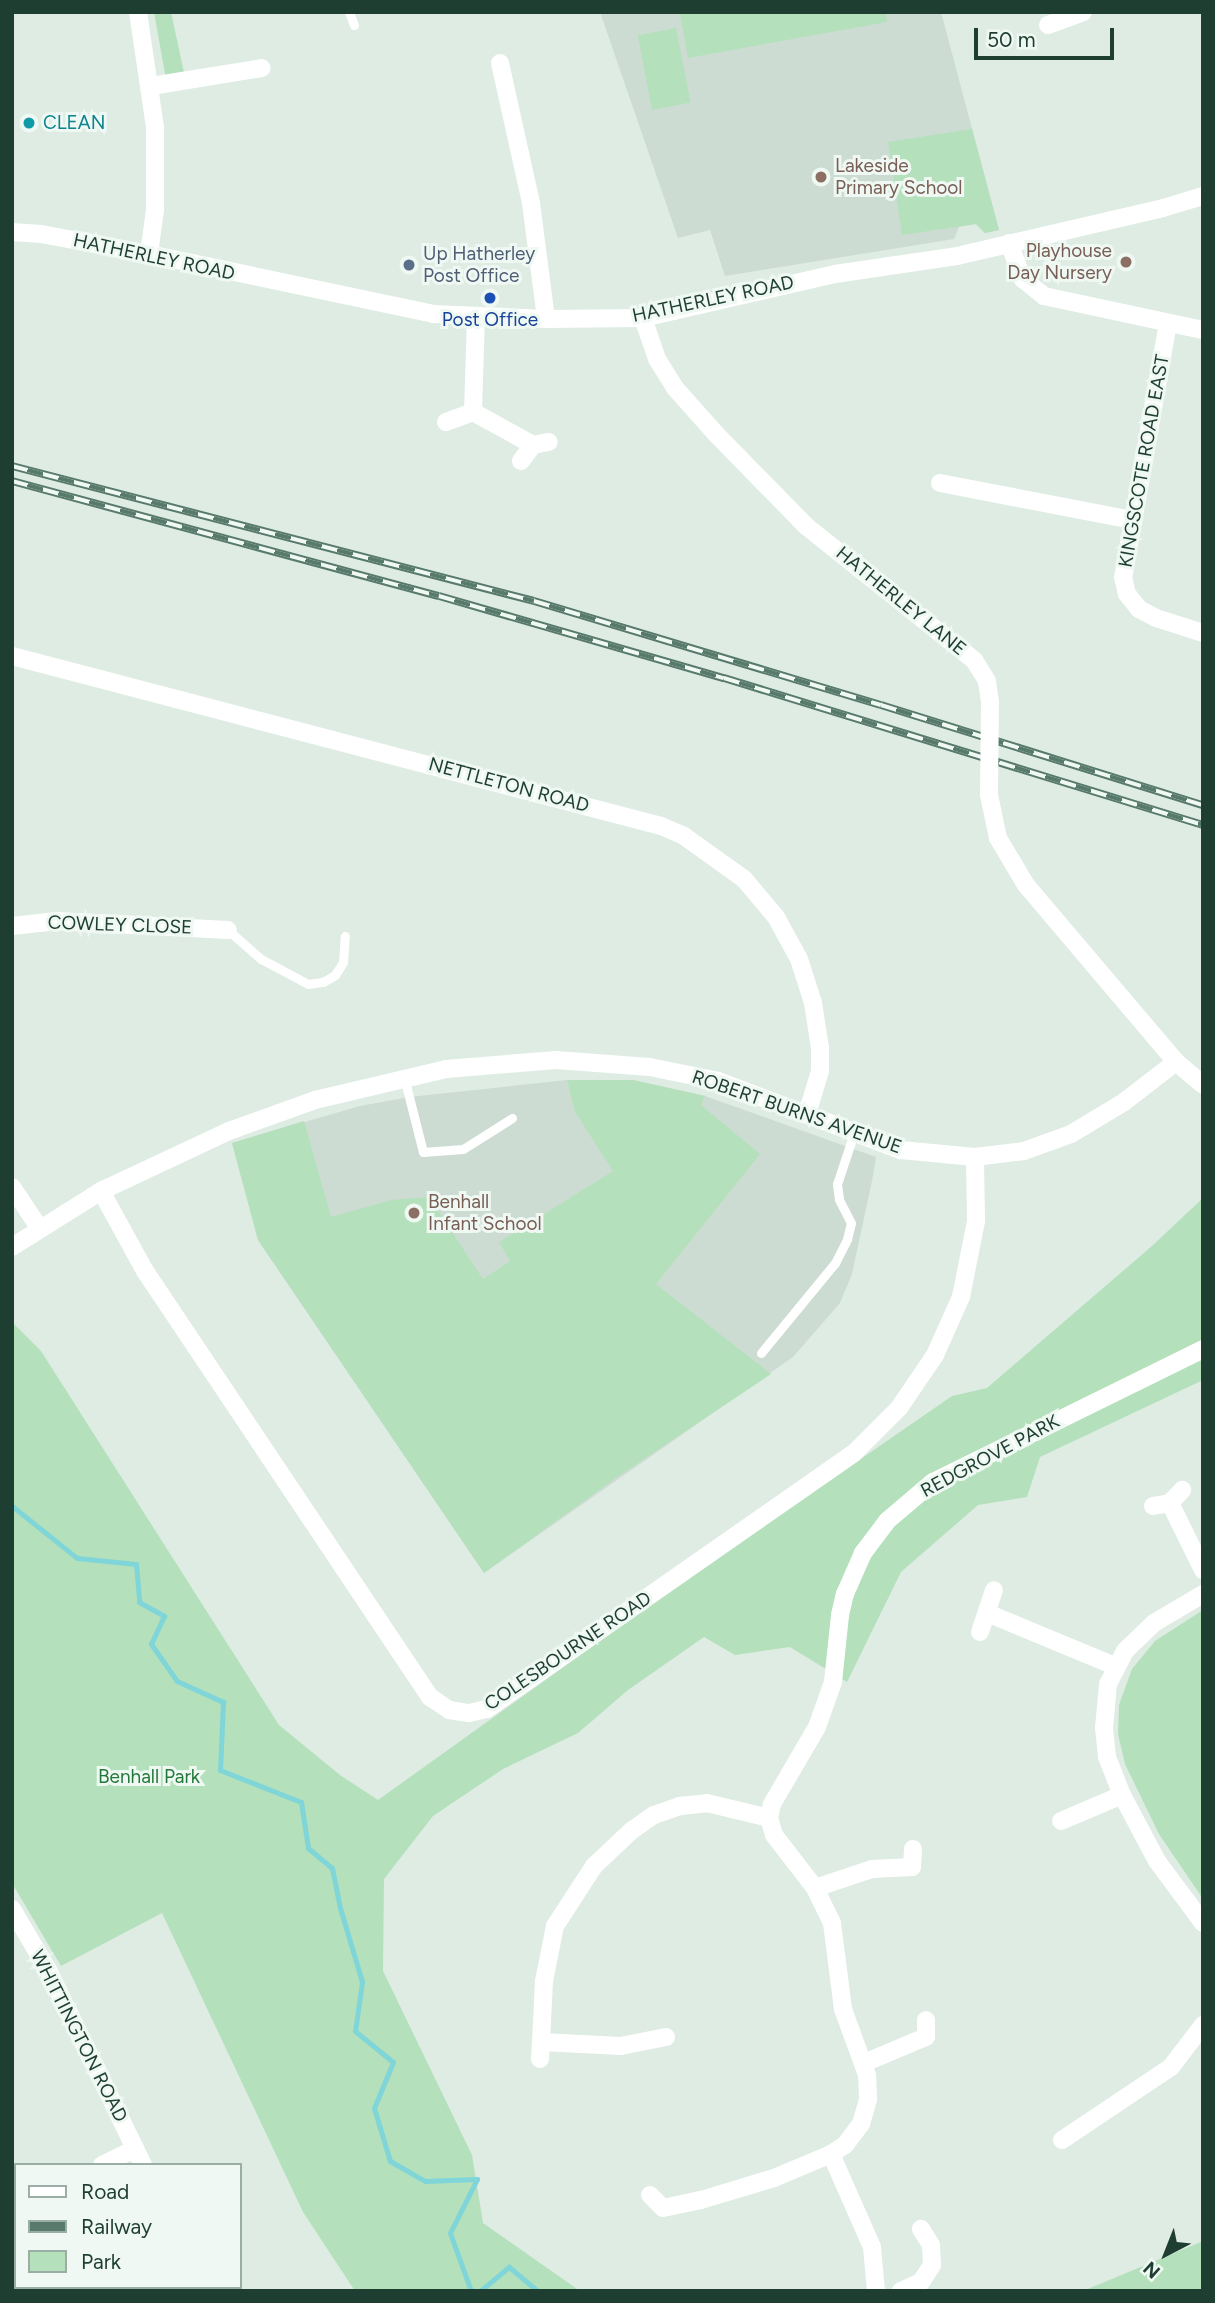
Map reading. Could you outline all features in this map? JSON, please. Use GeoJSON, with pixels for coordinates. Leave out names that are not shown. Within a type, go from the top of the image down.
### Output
{"type":"FeatureCollection","features":[{"type":"Feature","properties":{"kind":"street"},"geometry":{"type":"LineString","coordinates":[[138,12],[151,86],[156,169],[155,210],[149,254]]}},
{"type":"Feature","properties":{"kind":"street"},"geometry":{"type":"LineString","coordinates":[[1048,25],[1083,12]]}},
{"type":"Feature","properties":{"kind":"street"},"geometry":{"type":"LineString","coordinates":[[500,63],[531,203],[545,318]]}},
{"type":"Feature","properties":{"kind":"street"},"geometry":{"type":"LineString","coordinates":[[151,86],[262,68]]}},
{"type":"Feature","properties":{"kind":"street","name":"HATHERLEY ROAD"},"geometry":{"type":"LineString","coordinates":[[12,232],[41,234],[149,254],[336,296],[433,314],[476,317],[643,318],[835,274],[957,256],[1163,208],[1203,195]]}},
{"type":"Feature","properties":{"kind":"street"},"geometry":{"type":"LineString","coordinates":[[1009,243],[1023,279],[1044,296],[1203,330]]}},
{"type":"Feature","properties":{"kind":"street"},"geometry":{"type":"LineString","coordinates":[[473,412],[476,317]]}},
{"type":"Feature","properties":{"kind":"street","name":"HATHERLEY LANE"},"geometry":{"type":"LineString","coordinates":[[643,318],[650,342],[663,369],[716,434],[806,526],[974,660],[987,681],[990,703],[989,795],[998,838],[1026,885],[1176,1062],[1203,1085]]}},
{"type":"Feature","properties":{"kind":"street","name":"KINGSCOTE ROAD EAST"},"geometry":{"type":"LineString","coordinates":[[1168,323],[1123,577],[1132,601],[1147,614],[1203,633]]}},
{"type":"Feature","properties":{"kind":"street"},"geometry":{"type":"LineString","coordinates":[[446,422],[473,412],[541,443],[521,461]]}},
{"type":"Feature","properties":{"kind":"street"},"geometry":{"type":"LineString","coordinates":[[940,483],[1133,520]]}},
{"type":"Feature","properties":{"kind":"street","name":"NETTLETON ROAD"},"geometry":{"type":"LineString","coordinates":[[12,656],[662,825],[705,848],[744,879],[776,917],[807,980],[818,1025],[820,1071],[807,1114]]}},
{"type":"Feature","properties":{"kind":"street","name":"COWLEY CLOSE"},"geometry":{"type":"LineString","coordinates":[[12,926],[68,922],[228,930]]}},
{"type":"Feature","properties":{"kind":"street","name":"ROBERT BURNS AVENUE"},"geometry":{"type":"LineString","coordinates":[[12,1247],[101,1191],[272,1114],[404,1077],[488,1063],[556,1060],[616,1063],[718,1081],[901,1150],[975,1157],[1024,1151],[1071,1134],[1124,1102],[1176,1062]]}},
{"type":"Feature","properties":{"kind":"street","name":"COLESBOURNE ROAD"},"geometry":{"type":"LineString","coordinates":[[101,1191],[145,1271],[430,1697],[449,1710],[470,1713],[487,1709],[854,1453],[899,1408],[935,1355],[961,1297],[976,1221],[975,1157]]}},
{"type":"Feature","properties":{"kind":"street"},"geometry":{"type":"LineString","coordinates":[[12,1187],[40,1229]]}},
{"type":"Feature","properties":{"kind":"street","name":"REDGROVE PARK"},"geometry":{"type":"LineString","coordinates":[[769,1818],[772,1804],[806,1750],[827,1703],[837,1660],[840,1615],[853,1573],[888,1520],[933,1482],[1203,1349]]}},
{"type":"Feature","properties":{"kind":"street"},"geometry":{"type":"LineString","coordinates":[[1168,1500],[1203,1570]]}},
{"type":"Feature","properties":{"kind":"street"},"geometry":{"type":"LineString","coordinates":[[980,1632],[995,1590]]}},
{"type":"Feature","properties":{"kind":"street"},"geometry":{"type":"LineString","coordinates":[[1203,1594],[1154,1623],[1137,1638],[1115,1666],[1105,1703],[1104,1728],[1107,1757],[1122,1795],[1157,1861],[1203,1923]]}},
{"type":"Feature","properties":{"kind":"street"},"geometry":{"type":"LineString","coordinates":[[986,1613],[1115,1666]]}},
{"type":"Feature","properties":{"kind":"street"},"geometry":{"type":"LineString","coordinates":[[1061,1821],[1122,1795]]}},
{"type":"Feature","properties":{"kind":"street"},"geometry":{"type":"LineString","coordinates":[[650,2195],[663,2208],[774,2178],[831,2154],[854,2136],[866,2112],[869,2087],[864,2063],[843,2009],[832,1923],[815,1888],[774,1835],[769,1818],[719,1804],[680,1806],[642,1822],[612,1848],[578,1886],[555,1926],[544,1981],[541,2051],[621,2046],[666,2038]]}},
{"type":"Feature","properties":{"kind":"street"},"geometry":{"type":"LineString","coordinates":[[815,1888],[872,1869],[912,1867],[913,1849]]}},
{"type":"Feature","properties":{"kind":"street","name":"WHITTINGTON ROAD"},"geometry":{"type":"LineString","coordinates":[[12,1909],[48,1970],[139,2157]]}},
{"type":"Feature","properties":{"kind":"street"},"geometry":{"type":"LineString","coordinates":[[864,2063],[926,2037],[926,2020]]}},
{"type":"Feature","properties":{"kind":"street"},"geometry":{"type":"LineString","coordinates":[[1062,2140],[1171,2067],[1203,2025]]}},
{"type":"Feature","properties":{"kind":"street"},"geometry":{"type":"LineString","coordinates":[[831,2154],[872,2247],[876,2291]]}},
{"type":"Feature","properties":{"kind":"street"},"geometry":{"type":"LineString","coordinates":[[111,2163],[139,2157]]}},
{"type":"Feature","properties":{"kind":"street"},"geometry":{"type":"LineString","coordinates":[[901,2291],[921,2282],[932,2265],[931,2245],[921,2229]]}},
{"type":"Feature","properties":{"kind":"lane"},"geometry":{"type":"LineString","coordinates":[[349,12],[354,25]]}},
{"type":"Feature","properties":{"kind":"lane"},"geometry":{"type":"LineString","coordinates":[[228,930],[261,959],[308,984],[323,982],[335,975],[343,962],[345,936]]}},
{"type":"Feature","properties":{"kind":"lane"},"geometry":{"type":"LineString","coordinates":[[404,1077],[423,1152],[463,1149],[512,1118]]}},
{"type":"Feature","properties":{"kind":"lane"},"geometry":{"type":"LineString","coordinates":[[761,1353],[835,1263],[847,1239],[851,1223],[839,1199],[837,1184],[855,1133]]}},
{"type":"Feature","properties":{"kind":"shaded area","name":"Lakeside Primary School"},"geometry":{"type":"Polygon","coordinates":[[[600,12],[941,12],[999,230],[985,233],[976,224],[959,227],[954,239],[725,276],[710,230],[678,238],[600,12]]]}},
{"type":"Feature","properties":{"kind":"shaded area"},"geometry":{"type":"Polygon","coordinates":[[[567,1080],[633,1080],[705,1096],[876,1157],[873,1176],[852,1274],[840,1303],[793,1357],[484,1573],[258,1240],[232,1143],[360,1106],[409,1097],[567,1080]]]}},
{"type":"Feature","properties":{"kind":"green space"},"geometry":{"type":"Polygon","coordinates":[[[154,12],[171,12],[186,82],[167,85],[154,12]]]}},
{"type":"Feature","properties":{"kind":"green space"},"geometry":{"type":"Polygon","coordinates":[[[886,12],[887,22],[688,58],[680,14],[886,12]]]}},
{"type":"Feature","properties":{"kind":"green space"},"geometry":{"type":"Polygon","coordinates":[[[676,28],[691,103],[652,110],[638,35],[676,28]]]}},
{"type":"Feature","properties":{"kind":"green space"},"geometry":{"type":"Polygon","coordinates":[[[972,129],[999,230],[985,233],[976,224],[902,235],[888,142],[972,129]]]}},
{"type":"Feature","properties":{"kind":"green space"},"geometry":{"type":"Polygon","coordinates":[[[567,1080],[633,1080],[705,1096],[701,1105],[760,1154],[656,1284],[771,1374],[617,1477],[484,1573],[258,1240],[232,1143],[304,1121],[331,1217],[391,1200],[429,1197],[483,1279],[510,1261],[499,1242],[613,1171],[575,1112],[567,1080]]]}},
{"type":"Feature","properties":{"kind":"green space","name":"Benhall Park"},"geometry":{"type":"Polygon","coordinates":[[[1203,1198],[1203,1380],[1040,1457],[1027,1497],[978,1505],[901,1572],[847,1682],[790,1647],[735,1655],[704,1637],[628,1690],[578,1733],[503,1769],[433,1816],[384,1879],[383,1971],[472,2155],[483,2223],[580,2291],[355,2291],[303,2212],[162,1913],[61,1966],[12,1883],[12,1322],[41,1351],[279,1725],[340,1775],[378,1800],[674,1588],[952,1396],[987,1388],[1152,1246],[1203,1198]]]}},
{"type":"Feature","properties":{"kind":"green space"},"geometry":{"type":"Polygon","coordinates":[[[1203,1610],[1203,1899],[1159,1834],[1125,1764],[1118,1734],[1119,1705],[1132,1669],[1155,1641],[1203,1610]]]}},
{"type":"Feature","properties":{"kind":"green space"},"geometry":{"type":"Polygon","coordinates":[[[1203,2241],[1203,2291],[1083,2291],[1203,2241]]]}},
{"type":"Feature","properties":{"kind":"waterway"},"geometry":{"type":"LineString","coordinates":[[12,1506],[77,1558],[136,1564],[139,1602],[164,1616],[151,1644],[177,1681],[223,1702],[220,1770],[301,1802],[308,1848],[332,1868],[340,1908],[362,1982],[355,2031],[393,2062],[374,2108],[390,2161],[425,2181],[477,2179],[450,2233],[471,2291]]}},
{"type":"Feature","properties":{"kind":"waterway"},"geometry":{"type":"LineString","coordinates":[[480,2291],[509,2267],[538,2291]]}},
{"type":"Feature","properties":{"kind":"railway"},"geometry":{"type":"LineString","coordinates":[[12,466],[534,601],[1203,805]]}},
{"type":"Feature","properties":{"kind":"railway"},"geometry":{"type":"LineString","coordinates":[[12,481],[439,596],[724,678],[1203,825]]}},
{"type":"Feature","properties":{"kind":"place","name":"CLEAN"},"geometry":{"type":"Point","coordinates":[29,123]}},
{"type":"Feature","properties":{"kind":"place","name":"Lakeside Primary School"},"geometry":{"type":"Point","coordinates":[821,177]}},
{"type":"Feature","properties":{"kind":"place","name":"Playhouse Day Nursery"},"geometry":{"type":"Point","coordinates":[1126,262]}},
{"type":"Feature","properties":{"kind":"place","name":"Up Hatherley Post Office"},"geometry":{"type":"Point","coordinates":[409,265]}},
{"type":"Feature","properties":{"kind":"place","name":"Post Office"},"geometry":{"type":"Point","coordinates":[490,298]}},
{"type":"Feature","properties":{"kind":"place","name":"Benhall Infant School"},"geometry":{"type":"Point","coordinates":[414,1213]}}]}
